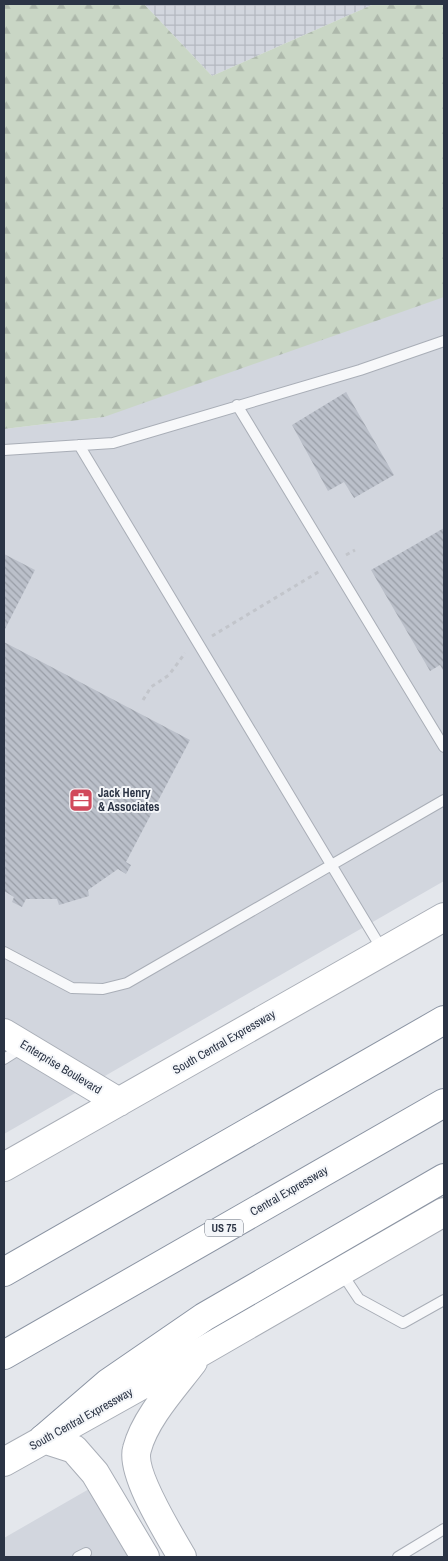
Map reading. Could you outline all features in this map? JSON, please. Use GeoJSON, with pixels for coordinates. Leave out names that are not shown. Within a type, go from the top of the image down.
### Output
{"type":"FeatureCollection","features":[{"type":"Feature","properties":{"kind":"main road","name":"South Central Expressway"},"geometry":{"type":"LineString","coordinates":[[4,1167],[444,916]]}},
{"type":"Feature","properties":{"kind":"main road"},"geometry":{"type":"LineString","coordinates":[[4,1272],[444,1020]]}},
{"type":"Feature","properties":{"kind":"main road","name":"Enterprise Boulevard"},"geometry":{"type":"LineString","coordinates":[[11,1046],[119,1102]]}},
{"type":"Feature","properties":{"kind":"main road","name":"Central Expressway"},"geometry":{"type":"LineString","coordinates":[[4,1355],[444,1103]]}},
{"type":"Feature","properties":{"kind":"main road"},"geometry":{"type":"LineString","coordinates":[[43,1439],[108,1383],[204,1317],[444,1178]]}},
{"type":"Feature","properties":{"kind":"main road","name":"South Central Expressway"},"geometry":{"type":"LineString","coordinates":[[4,1462],[444,1212]]}},
{"type":"Feature","properties":{"kind":"main road"},"geometry":{"type":"LineString","coordinates":[[182,1557],[144,1488],[136,1463],[136,1449],[155,1412],[200,1352]]}},
{"type":"Feature","properties":{"kind":"main road"},"geometry":{"type":"LineString","coordinates":[[43,1439],[74,1449],[95,1473],[145,1557]]}},
{"type":"Feature","properties":{"kind":"lane"},"geometry":{"type":"LineString","coordinates":[[4,450],[113,443],[360,370],[444,341]]}},
{"type":"Feature","properties":{"kind":"lane"},"geometry":{"type":"LineString","coordinates":[[237,405],[444,747]]}},
{"type":"Feature","properties":{"kind":"lane"},"geometry":{"type":"LineString","coordinates":[[80,445],[383,952]]}},
{"type":"Feature","properties":{"kind":"lane"},"geometry":{"type":"LineString","coordinates":[[4,952],[72,988],[91,990],[115,987],[137,978],[444,800]]}},
{"type":"Feature","properties":{"kind":"lane"},"geometry":{"type":"LineString","coordinates":[[340,1272],[359,1299],[403,1323],[444,1300]]}},
{"type":"Feature","properties":{"kind":"lane"},"geometry":{"type":"LineString","coordinates":[[398,1557],[444,1529]]}},
{"type":"Feature","properties":{"kind":"path"},"geometry":{"type":"LineString","coordinates":[[143,700],[151,688],[168,675],[182,655],[355,550]]}},
{"type":"Feature","properties":{"kind":"shaded area"},"geometry":{"type":"Polygon","coordinates":[[[144,4],[374,4],[212,76],[144,4]]]}},
{"type":"Feature","properties":{"kind":"shaded area"},"geometry":{"type":"Polygon","coordinates":[[[444,125],[444,881],[4,1134],[4,429],[104,417],[444,125]]]}},
{"type":"Feature","properties":{"kind":"shaded area"},"geometry":{"type":"Polygon","coordinates":[[[96,1485],[137,1557],[4,1557],[4,1538],[96,1485]]]}},
{"type":"Feature","properties":{"kind":"green space"},"geometry":{"type":"Polygon","coordinates":[[[4,4],[144,4],[212,76],[374,4],[444,4],[444,297],[104,417],[4,429],[4,4]]]}},
{"type":"Feature","properties":{"kind":"building"},"geometry":{"type":"Polygon","coordinates":[[[346,392],[394,475],[354,498],[344,482],[328,491],[292,425],[346,392]]]}},
{"type":"Feature","properties":{"kind":"building"},"geometry":{"type":"Polygon","coordinates":[[[444,528],[444,672],[440,665],[430,671],[371,570],[444,528]]]}},
{"type":"Feature","properties":{"kind":"building"},"geometry":{"type":"Polygon","coordinates":[[[4,554],[35,570],[4,631],[4,554]]]}},
{"type":"Feature","properties":{"kind":"building","name":"Jack Henry & Associates"},"geometry":{"type":"Polygon","coordinates":[[[4,642],[190,740],[126,862],[131,865],[126,874],[118,869],[88,890],[89,896],[59,905],[57,899],[26,899],[22,907],[12,902],[14,897],[4,891],[4,642]]]}},
{"type":"Feature","properties":{"kind":"place","name":"Jack Henry & Associates"},"geometry":{"type":"Point","coordinates":[81,800]}}]}
